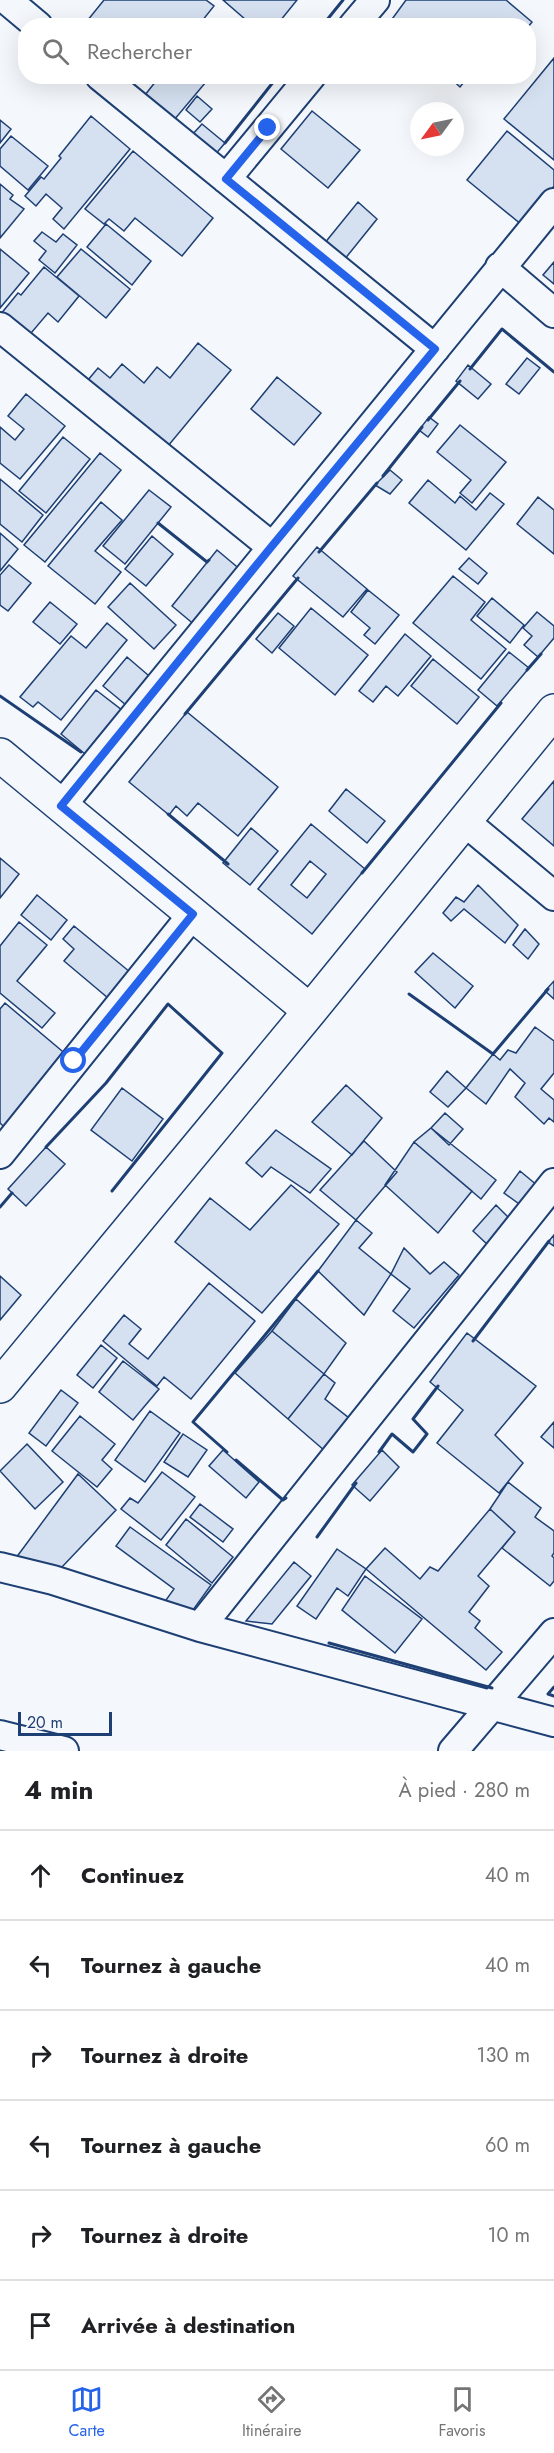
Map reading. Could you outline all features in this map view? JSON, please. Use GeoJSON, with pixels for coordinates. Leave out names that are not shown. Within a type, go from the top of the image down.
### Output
{"type":"FeatureCollection","features":[{"type":"Feature","properties":{"kind":"main road"},"geometry":{"type":"LineString","coordinates":[[0,1386],[554,711]]}},
{"type":"Feature","properties":{"kind":"main road"},"geometry":{"type":"LineString","coordinates":[[0,756],[310,1011]]}},
{"type":"Feature","properties":{"kind":"street"},"geometry":{"type":"LineString","coordinates":[[7,0],[28,18]]}},
{"type":"Feature","properties":{"kind":"street"},"geometry":{"type":"LineString","coordinates":[[360,18],[375,0]]}},
{"type":"Feature","properties":{"kind":"street"},"geometry":{"type":"LineString","coordinates":[[110,84],[435,349]]}},
{"type":"Feature","properties":{"kind":"street"},"geometry":{"type":"LineString","coordinates":[[226,179],[304,84]]}},
{"type":"Feature","properties":{"kind":"street"},"geometry":{"type":"LineString","coordinates":[[61,806],[554,203]]}},
{"type":"Feature","properties":{"kind":"street"},"geometry":{"type":"LineString","coordinates":[[500,267],[554,313]]}},
{"type":"Feature","properties":{"kind":"street"},"geometry":{"type":"LineString","coordinates":[[0,327],[272,546]]}},
{"type":"Feature","properties":{"kind":"street"},"geometry":{"type":"LineString","coordinates":[[465,821],[554,896]]}},
{"type":"Feature","properties":{"kind":"street"},"geometry":{"type":"LineString","coordinates":[[0,1154],[193,914]]}},
{"type":"Feature","properties":{"kind":"street"},"geometry":{"type":"LineString","coordinates":[[200,1627],[554,1183]]}},
{"type":"Feature","properties":{"kind":"street"},"geometry":{"type":"LineString","coordinates":[[0,1567],[53,1580],[200,1627],[554,1722]]}},
{"type":"Feature","properties":{"kind":"street"},"geometry":{"type":"LineString","coordinates":[[453,1751],[554,1633]]}},
{"type":"Feature","properties":{"kind":"street"},"geometry":{"type":"LineString","coordinates":[[0,1736],[64,1751]]}},
{"type":"Feature","properties":{"kind":"building"},"geometry":{"type":"Polygon","coordinates":[[[104,0],[206,0],[214,6],[204,18],[89,18],[104,0]]]}},
{"type":"Feature","properties":{"kind":"building"},"geometry":{"type":"Polygon","coordinates":[[[223,0],[297,0],[282,18],[244,18],[223,0]]]}},
{"type":"Feature","properties":{"kind":"building"},"geometry":{"type":"Polygon","coordinates":[[[406,0],[506,0],[527,18],[393,18],[406,0]]]}},
{"type":"Feature","properties":{"kind":"building"},"geometry":{"type":"Polygon","coordinates":[[[554,58],[554,160],[504,119],[533,84],[536,84],[536,80],[554,58]]]}},
{"type":"Feature","properties":{"kind":"building"},"geometry":{"type":"Polygon","coordinates":[[[154,84],[204,84],[174,120],[145,95],[154,84]]]}},
{"type":"Feature","properties":{"kind":"building"},"geometry":{"type":"Polygon","coordinates":[[[197,96],[212,109],[200,122],[186,110],[197,96]]]}},
{"type":"Feature","properties":{"kind":"building"},"geometry":{"type":"Polygon","coordinates":[[[312,111],[360,150],[328,188],[281,149],[312,111]]]}},
{"type":"Feature","properties":{"kind":"building"},"geometry":{"type":"Polygon","coordinates":[[[91,116],[130,149],[64,229],[53,219],[62,208],[46,194],[36,206],[25,196],[41,177],[44,179],[91,116]]]}},
{"type":"Feature","properties":{"kind":"building"},"geometry":{"type":"Polygon","coordinates":[[[0,120],[11,129],[0,143],[0,120]]]}},
{"type":"Feature","properties":{"kind":"building"},"geometry":{"type":"Polygon","coordinates":[[[202,124],[225,143],[214,156],[191,136],[202,124]]]}},
{"type":"Feature","properties":{"kind":"building"},"geometry":{"type":"Polygon","coordinates":[[[507,131],[554,170],[554,186],[522,225],[467,180],[507,131]]]}},
{"type":"Feature","properties":{"kind":"building"},"geometry":{"type":"Polygon","coordinates":[[[11,136],[48,166],[28,190],[0,166],[0,149],[11,136]]]}},
{"type":"Feature","properties":{"kind":"building"},"geometry":{"type":"Polygon","coordinates":[[[133,151],[213,218],[182,256],[135,218],[124,231],[109,219],[104,224],[85,209],[133,151]]]}},
{"type":"Feature","properties":{"kind":"building"},"geometry":{"type":"Polygon","coordinates":[[[0,184],[13,195],[10,199],[24,209],[0,238],[0,184]]]}},
{"type":"Feature","properties":{"kind":"building"},"geometry":{"type":"Polygon","coordinates":[[[358,202],[377,219],[344,260],[324,244],[358,202]]]}},
{"type":"Feature","properties":{"kind":"building"},"geometry":{"type":"Polygon","coordinates":[[[106,224],[151,261],[132,285],[87,247],[106,224]]]}},
{"type":"Feature","properties":{"kind":"building"},"geometry":{"type":"Polygon","coordinates":[[[42,232],[56,242],[63,234],[77,245],[55,273],[39,260],[46,251],[34,241],[42,232]]]}},
{"type":"Feature","properties":{"kind":"building"},"geometry":{"type":"Polygon","coordinates":[[[0,249],[29,273],[0,308],[0,249]]]}},
{"type":"Feature","properties":{"kind":"building"},"geometry":{"type":"Polygon","coordinates":[[[81,249],[130,289],[106,318],[57,277],[81,249]]]}},
{"type":"Feature","properties":{"kind":"building"},"geometry":{"type":"Polygon","coordinates":[[[554,262],[554,284],[543,275],[554,262]]]}},
{"type":"Feature","properties":{"kind":"building"},"geometry":{"type":"Polygon","coordinates":[[[44,267],[79,296],[58,322],[48,313],[26,339],[0,315],[18,293],[21,295],[44,267]]]}},
{"type":"Feature","properties":{"kind":"building"},"geometry":{"type":"Polygon","coordinates":[[[198,343],[231,370],[163,452],[83,386],[98,368],[110,378],[122,364],[144,383],[157,367],[170,378],[198,343]]]}},
{"type":"Feature","properties":{"kind":"building"},"geometry":{"type":"Polygon","coordinates":[[[527,358],[540,368],[519,394],[506,384],[527,358]]]}},
{"type":"Feature","properties":{"kind":"building"},"geometry":{"type":"Polygon","coordinates":[[[468,365],[491,384],[478,399],[456,381],[468,365]]]}},
{"type":"Feature","properties":{"kind":"building"},"geometry":{"type":"Polygon","coordinates":[[[277,377],[321,413],[294,445],[251,409],[277,377]]]}},
{"type":"Feature","properties":{"kind":"building"},"geometry":{"type":"Polygon","coordinates":[[[26,394],[65,426],[20,479],[0,463],[0,427],[15,440],[24,429],[8,416],[26,394]]]}},
{"type":"Feature","properties":{"kind":"building"},"geometry":{"type":"Polygon","coordinates":[[[429,417],[438,424],[428,437],[419,430],[429,417]]]}},
{"type":"Feature","properties":{"kind":"building"},"geometry":{"type":"Polygon","coordinates":[[[460,425],[506,462],[472,503],[460,493],[471,480],[437,452],[460,425]]]}},
{"type":"Feature","properties":{"kind":"building"},"geometry":{"type":"Polygon","coordinates":[[[63,437],[90,459],[46,513],[19,491],[63,437]]]}},
{"type":"Feature","properties":{"kind":"building"},"geometry":{"type":"Polygon","coordinates":[[[100,453],[121,470],[45,562],[24,545],[100,453]]]}},
{"type":"Feature","properties":{"kind":"building"},"geometry":{"type":"Polygon","coordinates":[[[390,470],[402,480],[390,494],[375,485],[390,470]]]}},
{"type":"Feature","properties":{"kind":"building"},"geometry":{"type":"Polygon","coordinates":[[[0,479],[43,515],[22,542],[0,524],[0,479]]]}},
{"type":"Feature","properties":{"kind":"building"},"geometry":{"type":"Polygon","coordinates":[[[428,480],[455,503],[460,496],[476,510],[490,493],[504,504],[466,550],[409,503],[428,480]]]}},
{"type":"Feature","properties":{"kind":"building"},"geometry":{"type":"Polygon","coordinates":[[[149,490],[171,507],[125,564],[103,546],[149,490]]]}},
{"type":"Feature","properties":{"kind":"building"},"geometry":{"type":"Polygon","coordinates":[[[538,497],[554,510],[554,554],[517,524],[538,497]]]}},
{"type":"Feature","properties":{"kind":"building"},"geometry":{"type":"Polygon","coordinates":[[[101,502],[122,520],[95,551],[121,572],[95,604],[48,566],[101,502]]]}},
{"type":"Feature","properties":{"kind":"building"},"geometry":{"type":"Polygon","coordinates":[[[0,533],[18,549],[0,571],[0,533]]]}},
{"type":"Feature","properties":{"kind":"building"},"geometry":{"type":"Polygon","coordinates":[[[152,536],[173,554],[146,586],[125,569],[152,536]]]}},
{"type":"Feature","properties":{"kind":"building"},"geometry":{"type":"Polygon","coordinates":[[[317,547],[367,589],[343,617],[293,576],[317,547]]]}},
{"type":"Feature","properties":{"kind":"building"},"geometry":{"type":"Polygon","coordinates":[[[217,550],[242,571],[196,626],[172,606],[217,550]]]}},
{"type":"Feature","properties":{"kind":"building"},"geometry":{"type":"Polygon","coordinates":[[[469,558],[487,573],[478,584],[459,569],[469,558]]]}},
{"type":"Feature","properties":{"kind":"building"},"geometry":{"type":"Polygon","coordinates":[[[9,565],[31,583],[8,611],[0,605],[0,575],[9,565]]]}},
{"type":"Feature","properties":{"kind":"building"},"geometry":{"type":"Polygon","coordinates":[[[453,576],[485,602],[471,620],[506,649],[481,679],[413,623],[453,576]]]}},
{"type":"Feature","properties":{"kind":"building"},"geometry":{"type":"Polygon","coordinates":[[[130,583],[176,625],[154,649],[108,607],[130,583]]]}},
{"type":"Feature","properties":{"kind":"building"},"geometry":{"type":"Polygon","coordinates":[[[368,590],[399,615],[375,644],[364,635],[370,628],[351,612],[368,590]]]}},
{"type":"Feature","properties":{"kind":"building"},"geometry":{"type":"Polygon","coordinates":[[[492,598],[524,625],[510,643],[477,616],[492,598]]]}},
{"type":"Feature","properties":{"kind":"building"},"geometry":{"type":"Polygon","coordinates":[[[50,602],[77,624],[60,644],[33,622],[50,602]]]}},
{"type":"Feature","properties":{"kind":"building"},"geometry":{"type":"Polygon","coordinates":[[[311,608],[368,655],[335,695],[279,648],[311,608]]]}},
{"type":"Feature","properties":{"kind":"building"},"geometry":{"type":"Polygon","coordinates":[[[537,612],[554,626],[554,638],[538,657],[524,645],[532,636],[523,628],[537,612]]]}},
{"type":"Feature","properties":{"kind":"building"},"geometry":{"type":"Polygon","coordinates":[[[278,613],[294,626],[272,653],[256,639],[278,613]]]}},
{"type":"Feature","properties":{"kind":"building"},"geometry":{"type":"Polygon","coordinates":[[[107,623],[127,640],[61,720],[38,702],[33,707],[20,697],[71,636],[86,648],[107,623]]]}},
{"type":"Feature","properties":{"kind":"building"},"geometry":{"type":"Polygon","coordinates":[[[405,634],[431,656],[398,696],[386,686],[373,702],[359,691],[405,634]]]}},
{"type":"Feature","properties":{"kind":"building"},"geometry":{"type":"Polygon","coordinates":[[[509,652],[529,668],[497,706],[478,690],[509,652]]]}},
{"type":"Feature","properties":{"kind":"building"},"geometry":{"type":"Polygon","coordinates":[[[127,657],[155,681],[132,710],[103,686],[127,657]]]}},
{"type":"Feature","properties":{"kind":"building"},"geometry":{"type":"Polygon","coordinates":[[[433,659],[479,697],[457,724],[411,686],[433,659]]]}},
{"type":"Feature","properties":{"kind":"building"},"geometry":{"type":"Polygon","coordinates":[[[96,690],[127,714],[91,759],[61,734],[96,690]]]}},
{"type":"Feature","properties":{"kind":"building"},"geometry":{"type":"Polygon","coordinates":[[[187,712],[278,787],[238,836],[198,803],[187,816],[176,806],[169,815],[129,782],[187,712]]]}},
{"type":"Feature","properties":{"kind":"building"},"geometry":{"type":"Polygon","coordinates":[[[554,781],[554,846],[522,819],[554,781]]]}},
{"type":"Feature","properties":{"kind":"building"},"geometry":{"type":"Polygon","coordinates":[[[346,789],[385,821],[367,843],[329,811],[346,789]]]}},
{"type":"Feature","properties":{"kind":"building"},"geometry":{"type":"Polygon","coordinates":[[[311,824],[365,869],[312,934],[258,889],[311,824]],[[310,861],[291,885],[307,898],[326,874],[310,861]]]}},
{"type":"Feature","properties":{"kind":"building"},"geometry":{"type":"Polygon","coordinates":[[[251,828],[278,851],[250,885],[223,863],[251,828]]]}},
{"type":"Feature","properties":{"kind":"building"},"geometry":{"type":"Polygon","coordinates":[[[0,858],[19,874],[0,898],[0,858]]]}},
{"type":"Feature","properties":{"kind":"building"},"geometry":{"type":"Polygon","coordinates":[[[478,885],[518,925],[505,943],[464,909],[451,921],[443,913],[456,897],[464,902],[478,885]]]}},
{"type":"Feature","properties":{"kind":"building"},"geometry":{"type":"Polygon","coordinates":[[[37,895],[67,920],[51,940],[21,915],[37,895]]]}},
{"type":"Feature","properties":{"kind":"building"},"geometry":{"type":"Polygon","coordinates":[[[19,922],[47,945],[17,981],[55,1013],[42,1028],[0,993],[0,946],[19,922]]]}},
{"type":"Feature","properties":{"kind":"building"},"geometry":{"type":"Polygon","coordinates":[[[74,926],[130,972],[108,998],[64,961],[74,949],[63,939],[74,926]]]}},
{"type":"Feature","properties":{"kind":"building"},"geometry":{"type":"Polygon","coordinates":[[[525,929],[539,944],[528,959],[513,945],[525,929]]]}},
{"type":"Feature","properties":{"kind":"building"},"geometry":{"type":"Polygon","coordinates":[[[433,953],[473,986],[455,1008],[415,972],[433,953]]]}},
{"type":"Feature","properties":{"kind":"building"},"geometry":{"type":"Polygon","coordinates":[[[554,981],[554,999],[545,991],[554,981]]]}},
{"type":"Feature","properties":{"kind":"building"},"geometry":{"type":"Polygon","coordinates":[[[5,1003],[68,1056],[6,1129],[0,1123],[0,1009],[5,1003]]]}},
{"type":"Feature","properties":{"kind":"building"},"geometry":{"type":"Polygon","coordinates":[[[535,1027],[554,1041],[554,1073],[541,1089],[554,1100],[554,1122],[549,1118],[544,1124],[515,1097],[525,1083],[510,1069],[486,1104],[466,1088],[493,1054],[500,1060],[508,1050],[516,1053],[535,1027]]]}},
{"type":"Feature","properties":{"kind":"building"},"geometry":{"type":"Polygon","coordinates":[[[447,1071],[466,1088],[448,1107],[430,1092],[447,1071]]]}},
{"type":"Feature","properties":{"kind":"building"},"geometry":{"type":"Polygon","coordinates":[[[346,1085],[382,1118],[352,1155],[312,1122],[346,1085]]]}},
{"type":"Feature","properties":{"kind":"building"},"geometry":{"type":"Polygon","coordinates":[[[122,1088],[163,1119],[132,1161],[91,1130],[122,1088]]]}},
{"type":"Feature","properties":{"kind":"building"},"geometry":{"type":"Polygon","coordinates":[[[445,1113],[463,1129],[449,1145],[431,1128],[445,1113]]]}},
{"type":"Feature","properties":{"kind":"building"},"geometry":{"type":"Polygon","coordinates":[[[431,1128],[496,1180],[481,1199],[414,1142],[431,1128]]]}},
{"type":"Feature","properties":{"kind":"building"},"geometry":{"type":"Polygon","coordinates":[[[276,1130],[331,1169],[310,1193],[271,1167],[262,1177],[246,1163],[276,1130]]]}},
{"type":"Feature","properties":{"kind":"building"},"geometry":{"type":"Polygon","coordinates":[[[364,1141],[397,1172],[356,1220],[320,1190],[364,1141]]]}},
{"type":"Feature","properties":{"kind":"building"},"geometry":{"type":"Polygon","coordinates":[[[414,1142],[472,1191],[438,1233],[385,1185],[414,1142]]]}},
{"type":"Feature","properties":{"kind":"building"},"geometry":{"type":"Polygon","coordinates":[[[46,1147],[65,1164],[26,1206],[8,1189],[46,1147]]]}},
{"type":"Feature","properties":{"kind":"building"},"geometry":{"type":"Polygon","coordinates":[[[520,1171],[538,1186],[522,1206],[504,1193],[520,1171]]]}},
{"type":"Feature","properties":{"kind":"building"},"geometry":{"type":"Polygon","coordinates":[[[291,1185],[339,1224],[262,1313],[175,1242],[210,1198],[250,1230],[291,1185]]]}},
{"type":"Feature","properties":{"kind":"building"},"geometry":{"type":"Polygon","coordinates":[[[496,1205],[511,1220],[489,1246],[473,1231],[496,1205]]]}},
{"type":"Feature","properties":{"kind":"building"},"geometry":{"type":"Polygon","coordinates":[[[356,1220],[372,1233],[359,1248],[391,1274],[364,1315],[318,1271],[356,1220]]]}},
{"type":"Feature","properties":{"kind":"building"},"geometry":{"type":"Polygon","coordinates":[[[554,1235],[554,1246],[548,1242],[554,1235]]]}},
{"type":"Feature","properties":{"kind":"building"},"geometry":{"type":"Polygon","coordinates":[[[404,1248],[430,1274],[444,1262],[459,1275],[414,1328],[393,1311],[410,1289],[391,1274],[404,1248]]]}},
{"type":"Feature","properties":{"kind":"building"},"geometry":{"type":"Polygon","coordinates":[[[0,1276],[21,1295],[0,1320],[0,1276]]]}},
{"type":"Feature","properties":{"kind":"building"},"geometry":{"type":"Polygon","coordinates":[[[209,1283],[255,1321],[191,1399],[164,1377],[157,1386],[103,1341],[124,1315],[141,1329],[129,1344],[148,1359],[209,1283]]]}},
{"type":"Feature","properties":{"kind":"building"},"geometry":{"type":"Polygon","coordinates":[[[296,1299],[346,1343],[324,1374],[272,1331],[296,1299]]]}},
{"type":"Feature","properties":{"kind":"building"},"geometry":{"type":"Polygon","coordinates":[[[272,1331],[324,1374],[288,1419],[235,1373],[272,1331]]]}},
{"type":"Feature","properties":{"kind":"building"},"geometry":{"type":"Polygon","coordinates":[[[467,1333],[536,1386],[495,1435],[523,1463],[499,1493],[437,1443],[463,1410],[430,1382],[467,1333]]]}},
{"type":"Feature","properties":{"kind":"building"},"geometry":{"type":"Polygon","coordinates":[[[101,1345],[117,1358],[93,1388],[77,1375],[101,1345]]]}},
{"type":"Feature","properties":{"kind":"building"},"geometry":{"type":"Polygon","coordinates":[[[123,1361],[159,1389],[133,1420],[99,1392],[123,1361]]]}},
{"type":"Feature","properties":{"kind":"building"},"geometry":{"type":"Polygon","coordinates":[[[324,1374],[335,1383],[325,1399],[349,1418],[325,1451],[288,1419],[324,1374]]]}},
{"type":"Feature","properties":{"kind":"building"},"geometry":{"type":"Polygon","coordinates":[[[61,1390],[78,1403],[46,1446],[29,1433],[61,1390]]]}},
{"type":"Feature","properties":{"kind":"building"},"geometry":{"type":"Polygon","coordinates":[[[150,1411],[180,1433],[145,1482],[115,1460],[150,1411]]]}},
{"type":"Feature","properties":{"kind":"building"},"geometry":{"type":"Polygon","coordinates":[[[80,1416],[115,1444],[102,1460],[112,1469],[97,1487],[52,1451],[80,1416]]]}},
{"type":"Feature","properties":{"kind":"building"},"geometry":{"type":"Polygon","coordinates":[[[554,1422],[554,1448],[541,1437],[554,1422]]]}},
{"type":"Feature","properties":{"kind":"building"},"geometry":{"type":"Polygon","coordinates":[[[183,1434],[207,1450],[188,1477],[164,1462],[183,1434]]]}},
{"type":"Feature","properties":{"kind":"building"},"geometry":{"type":"Polygon","coordinates":[[[27,1444],[63,1482],[35,1509],[0,1471],[27,1444]]]}},
{"type":"Feature","properties":{"kind":"building"},"geometry":{"type":"Polygon","coordinates":[[[223,1450],[259,1482],[246,1498],[209,1466],[223,1450]]]}},
{"type":"Feature","properties":{"kind":"building"},"geometry":{"type":"Polygon","coordinates":[[[382,1450],[399,1467],[370,1501],[352,1485],[382,1450]]]}},
{"type":"Feature","properties":{"kind":"building"},"geometry":{"type":"Polygon","coordinates":[[[162,1472],[195,1497],[161,1540],[121,1509],[130,1498],[138,1503],[162,1472]]]}},
{"type":"Feature","properties":{"kind":"building"},"geometry":{"type":"Polygon","coordinates":[[[78,1474],[116,1510],[62,1567],[13,1562],[78,1474]]]}},
{"type":"Feature","properties":{"kind":"building"},"geometry":{"type":"Polygon","coordinates":[[[508,1482],[541,1508],[535,1517],[554,1531],[552,1556],[554,1558],[554,1581],[550,1586],[502,1548],[515,1532],[490,1509],[508,1482]]]}},
{"type":"Feature","properties":{"kind":"building"},"geometry":{"type":"Polygon","coordinates":[[[200,1504],[233,1529],[223,1542],[190,1517],[200,1504]]]}},
{"type":"Feature","properties":{"kind":"building"},"geometry":{"type":"Polygon","coordinates":[[[490,1509],[515,1532],[478,1576],[489,1586],[469,1612],[480,1621],[475,1628],[502,1652],[486,1670],[366,1569],[385,1548],[420,1579],[430,1567],[438,1571],[490,1509]]]}},
{"type":"Feature","properties":{"kind":"building"},"geometry":{"type":"Polygon","coordinates":[[[186,1519],[233,1557],[212,1583],[166,1545],[186,1519]]]}},
{"type":"Feature","properties":{"kind":"building"},"geometry":{"type":"Polygon","coordinates":[[[130,1527],[211,1585],[188,1617],[166,1600],[174,1589],[116,1546],[130,1527]]]}},
{"type":"Feature","properties":{"kind":"building"},"geometry":{"type":"Polygon","coordinates":[[[337,1549],[366,1569],[348,1596],[337,1588],[316,1619],[297,1606],[337,1549]]]}},
{"type":"Feature","properties":{"kind":"building"},"geometry":{"type":"Polygon","coordinates":[[[294,1562],[311,1576],[272,1624],[246,1621],[294,1562]]]}},
{"type":"Feature","properties":{"kind":"building"},"geometry":{"type":"Polygon","coordinates":[[[365,1576],[422,1619],[395,1653],[342,1610],[365,1576]]]}},
{"type":"Feature","properties":{"kind":"wall"},"geometry":{"type":"LineString","coordinates":[[328,18],[343,0]]}},
{"type":"Feature","properties":{"kind":"wall"},"geometry":{"type":"LineString","coordinates":[[225,143],[272,84]]}},
{"type":"Feature","properties":{"kind":"wall"},"geometry":{"type":"LineString","coordinates":[[470,369],[502,329],[554,372]]}},
{"type":"Feature","properties":{"kind":"wall"},"geometry":{"type":"LineString","coordinates":[[428,420],[460,381]]}},
{"type":"Feature","properties":{"kind":"wall"},"geometry":{"type":"LineString","coordinates":[[383,476],[422,427]]}},
{"type":"Feature","properties":{"kind":"wall"},"geometry":{"type":"LineString","coordinates":[[319,552],[377,483]]}},
{"type":"Feature","properties":{"kind":"wall"},"geometry":{"type":"LineString","coordinates":[[158,523],[207,562],[209,560]]}},
{"type":"Feature","properties":{"kind":"wall"},"geometry":{"type":"LineString","coordinates":[[185,714],[298,578]]}},
{"type":"Feature","properties":{"kind":"wall"},"geometry":{"type":"LineString","coordinates":[[527,670],[541,654]]}},
{"type":"Feature","properties":{"kind":"wall"},"geometry":{"type":"LineString","coordinates":[[0,696],[81,752]]}},
{"type":"Feature","properties":{"kind":"wall"},"geometry":{"type":"LineString","coordinates":[[362,873],[501,703]]}},
{"type":"Feature","properties":{"kind":"wall"},"geometry":{"type":"LineString","coordinates":[[168,814],[228,864]]}},
{"type":"Feature","properties":{"kind":"wall"},"geometry":{"type":"LineString","coordinates":[[409,994],[493,1054],[548,989]]}},
{"type":"Feature","properties":{"kind":"wall"},"geometry":{"type":"LineString","coordinates":[[46,1147],[106,1083],[168,1004],[222,1053],[112,1191]]}},
{"type":"Feature","properties":{"kind":"wall"},"geometry":{"type":"LineString","coordinates":[[0,1207],[12,1193]]}},
{"type":"Feature","properties":{"kind":"wall"},"geometry":{"type":"LineString","coordinates":[[473,1341],[549,1241]]}},
{"type":"Feature","properties":{"kind":"wall"},"geometry":{"type":"LineString","coordinates":[[227,1452],[193,1422],[318,1271]]}},
{"type":"Feature","properties":{"kind":"wall"},"geometry":{"type":"LineString","coordinates":[[379,1452],[392,1434],[413,1452],[427,1434],[413,1419],[438,1386]]}},
{"type":"Feature","properties":{"kind":"wall"},"geometry":{"type":"LineString","coordinates":[[236,1460],[283,1500],[286,1498]]}},
{"type":"Feature","properties":{"kind":"wall"},"geometry":{"type":"LineString","coordinates":[[317,1537],[356,1483]]}},
{"type":"Feature","properties":{"kind":"wall"},"geometry":{"type":"LineString","coordinates":[[329,1643],[492,1688]]}},
{"type":"Feature","properties":{"kind":"wall"},"geometry":{"type":"LineString","coordinates":[[554,1687],[548,1694],[554,1696]]}},
{"type":"Feature","properties":{"kind":"route"},"geometry":{"type":"LineString","coordinates":[[74,1061],[193,914],[61,806],[435,349],[226,179],[268,128]]}}]}
